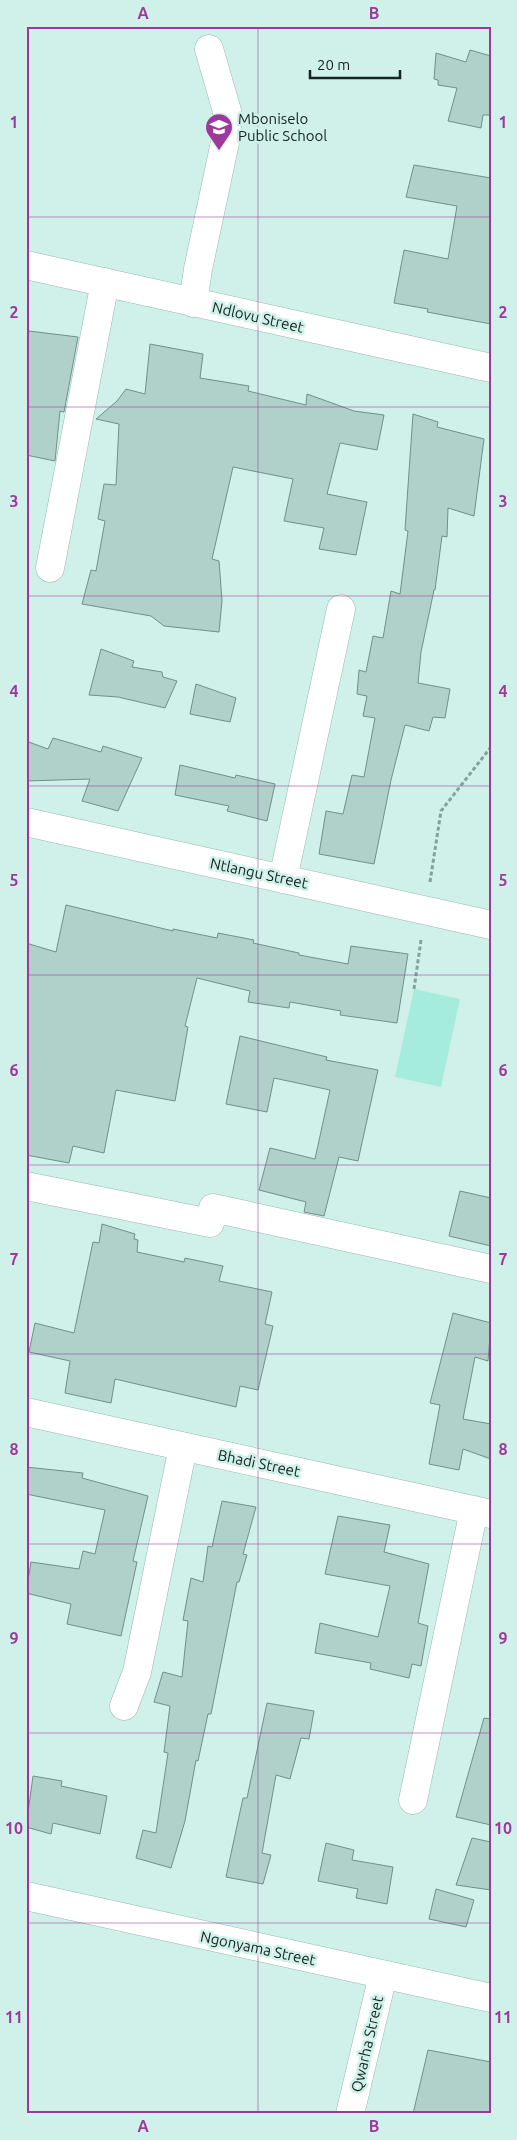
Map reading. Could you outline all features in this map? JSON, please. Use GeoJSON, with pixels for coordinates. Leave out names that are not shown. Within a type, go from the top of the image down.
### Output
{"type":"FeatureCollection","features":[{"type":"Feature","properties":{"kind":"street"},"geometry":{"type":"LineString","coordinates":[[193,303],[198,269],[227,133],[227,111],[209,49]]}},
{"type":"Feature","properties":{"kind":"street","name":"Ndlovu Street"},"geometry":{"type":"LineString","coordinates":[[26,265],[491,368]]}},
{"type":"Feature","properties":{"kind":"street"},"geometry":{"type":"LineString","coordinates":[[50,568],[105,282]]}},
{"type":"Feature","properties":{"kind":"street"},"geometry":{"type":"LineString","coordinates":[[283,879],[341,609]]}},
{"type":"Feature","properties":{"kind":"street","name":"Ntlangu Street"},"geometry":{"type":"LineString","coordinates":[[26,822],[491,925]]}},
{"type":"Feature","properties":{"kind":"street"},"geometry":{"type":"LineString","coordinates":[[26,1186],[210,1223],[213,1208],[491,1269]]}},
{"type":"Feature","properties":{"kind":"street","name":"Bhadi Street"},"geometry":{"type":"LineString","coordinates":[[26,1412],[482,1512]]}},
{"type":"Feature","properties":{"kind":"street"},"geometry":{"type":"LineString","coordinates":[[124,1706],[137,1672],[183,1446]]}},
{"type":"Feature","properties":{"kind":"street"},"geometry":{"type":"LineString","coordinates":[[412,1800],[482,1512]]}},
{"type":"Feature","properties":{"kind":"street","name":"Ngonyama Street"},"geometry":{"type":"LineString","coordinates":[[26,1896],[491,1998]]}},
{"type":"Feature","properties":{"kind":"street","name":"Qwarha Street"},"geometry":{"type":"LineString","coordinates":[[350,2114],[383,1975]]}},
{"type":"Feature","properties":{"kind":"path"},"geometry":{"type":"LineString","coordinates":[[414,989],[441,811],[491,747]]}},
{"type":"Feature","properties":{"kind":"green space"},"geometry":{"type":"Polygon","coordinates":[[[414,989],[460,999],[441,1087],[395,1077],[414,989]]]}},
{"type":"Feature","properties":{"kind":"building"},"geometry":{"type":"Polygon","coordinates":[[[470,50],[491,56],[491,115],[483,115],[481,128],[448,121],[457,88],[438,85],[438,80],[434,79],[436,53],[466,62],[470,50]]]}},
{"type":"Feature","properties":{"kind":"building"},"geometry":{"type":"Polygon","coordinates":[[[414,165],[491,178],[491,324],[427,312],[428,309],[394,303],[404,250],[448,259],[457,206],[406,197],[414,165]]]}},
{"type":"Feature","properties":{"kind":"building"},"geometry":{"type":"Polygon","coordinates":[[[29,331],[78,337],[64,412],[60,411],[55,461],[26,455],[26,346],[29,331]]]}},
{"type":"Feature","properties":{"kind":"building"},"geometry":{"type":"Polygon","coordinates":[[[150,344],[203,354],[200,378],[249,386],[248,391],[306,405],[307,394],[354,411],[384,415],[377,450],[340,443],[327,494],[367,502],[356,555],[319,549],[324,528],[284,521],[293,479],[233,467],[212,559],[219,561],[222,601],[219,632],[164,626],[151,616],[82,604],[91,570],[96,571],[105,521],[98,519],[104,484],[116,485],[119,424],[96,419],[117,401],[126,389],[145,394],[150,344]]]}},
{"type":"Feature","properties":{"kind":"building"},"geometry":{"type":"Polygon","coordinates":[[[413,414],[438,422],[437,427],[484,439],[474,516],[448,508],[447,537],[442,536],[435,590],[421,652],[418,683],[450,689],[445,718],[433,717],[429,731],[405,725],[391,780],[374,864],[319,854],[326,811],[343,814],[352,775],[364,777],[375,718],[363,716],[367,696],[357,694],[359,670],[366,672],[373,636],[383,638],[391,591],[400,594],[408,531],[405,530],[413,414]]]}},
{"type":"Feature","properties":{"kind":"building"},"geometry":{"type":"Polygon","coordinates":[[[101,649],[134,661],[132,667],[162,672],[163,677],[177,681],[165,708],[118,697],[89,695],[101,649]]]}},
{"type":"Feature","properties":{"kind":"building"},"geometry":{"type":"Polygon","coordinates":[[[196,684],[236,698],[230,722],[190,714],[196,684]]]}},
{"type":"Feature","properties":{"kind":"building"},"geometry":{"type":"Polygon","coordinates":[[[53,738],[101,752],[103,746],[142,758],[118,811],[82,801],[90,779],[26,781],[26,741],[48,749],[53,738]]]}},
{"type":"Feature","properties":{"kind":"building"},"geometry":{"type":"Polygon","coordinates":[[[180,765],[235,778],[236,775],[275,784],[267,821],[227,811],[229,806],[175,795],[180,765]]]}},
{"type":"Feature","properties":{"kind":"building"},"geometry":{"type":"Polygon","coordinates":[[[66,905],[173,931],[173,929],[217,938],[218,933],[254,940],[253,943],[299,953],[299,955],[348,964],[351,946],[408,954],[397,1023],[340,1015],[341,1011],[290,1002],[289,1008],[248,1002],[250,991],[197,978],[185,1026],[188,1027],[175,1101],[116,1090],[104,1153],[73,1146],[69,1163],[26,1155],[26,943],[56,952],[66,905]]]}},
{"type":"Feature","properties":{"kind":"building"},"geometry":{"type":"Polygon","coordinates":[[[240,1036],[327,1057],[326,1060],[378,1070],[358,1161],[339,1157],[324,1216],[304,1212],[306,1202],[259,1190],[270,1148],[315,1159],[330,1090],[274,1078],[267,1112],[226,1104],[240,1036]]]}},
{"type":"Feature","properties":{"kind":"building"},"geometry":{"type":"Polygon","coordinates":[[[460,1191],[491,1198],[491,1246],[449,1236],[460,1191]]]}},
{"type":"Feature","properties":{"kind":"building"},"geometry":{"type":"Polygon","coordinates":[[[102,1224],[135,1234],[134,1239],[138,1240],[137,1252],[184,1262],[185,1258],[223,1266],[219,1281],[272,1292],[265,1324],[273,1326],[258,1390],[240,1386],[236,1407],[115,1379],[111,1403],[65,1393],[70,1361],[29,1352],[35,1323],[74,1333],[93,1242],[99,1243],[102,1224]]]}},
{"type":"Feature","properties":{"kind":"building"},"geometry":{"type":"Polygon","coordinates":[[[453,1313],[491,1323],[488,1361],[475,1357],[463,1419],[491,1424],[491,1459],[463,1449],[459,1470],[429,1464],[440,1405],[430,1403],[453,1313]]]}},
{"type":"Feature","properties":{"kind":"building"},"geometry":{"type":"Polygon","coordinates":[[[26,1467],[83,1473],[82,1478],[148,1496],[133,1561],[137,1562],[121,1636],[67,1624],[71,1604],[26,1593],[31,1562],[79,1569],[83,1551],[95,1554],[105,1510],[26,1494],[26,1467]]]}},
{"type":"Feature","properties":{"kind":"building"},"geometry":{"type":"Polygon","coordinates":[[[222,1501],[256,1507],[243,1554],[247,1555],[239,1582],[237,1582],[211,1714],[208,1714],[198,1761],[196,1760],[185,1821],[171,1868],[136,1858],[143,1830],[156,1833],[168,1753],[164,1752],[170,1706],[154,1702],[163,1672],[182,1677],[188,1621],[183,1620],[191,1578],[203,1582],[208,1546],[212,1547],[222,1501]]]}},
{"type":"Feature","properties":{"kind":"building"},"geometry":{"type":"Polygon","coordinates":[[[338,1516],[390,1525],[384,1552],[429,1564],[418,1623],[428,1626],[421,1666],[412,1664],[409,1678],[370,1669],[371,1663],[315,1653],[320,1623],[378,1637],[390,1586],[325,1574],[338,1516]]]}},
{"type":"Feature","properties":{"kind":"building"},"geometry":{"type":"Polygon","coordinates":[[[267,1703],[314,1711],[309,1739],[301,1738],[290,1779],[276,1775],[262,1853],[271,1855],[263,1884],[226,1877],[243,1798],[247,1798],[267,1703]]]}},
{"type":"Feature","properties":{"kind":"building"},"geometry":{"type":"Polygon","coordinates":[[[484,1718],[491,1719],[491,1825],[456,1817],[484,1718]]]}},
{"type":"Feature","properties":{"kind":"building"},"geometry":{"type":"Polygon","coordinates":[[[33,1776],[62,1781],[61,1786],[107,1796],[100,1834],[53,1823],[51,1834],[26,1827],[33,1776]]]}},
{"type":"Feature","properties":{"kind":"building"},"geometry":{"type":"Polygon","coordinates":[[[472,1838],[491,1842],[491,1890],[456,1885],[472,1838]]]}},
{"type":"Feature","properties":{"kind":"building"},"geometry":{"type":"Polygon","coordinates":[[[326,1843],[354,1850],[352,1860],[393,1867],[387,1904],[356,1898],[358,1889],[318,1881],[326,1843]]]}},
{"type":"Feature","properties":{"kind":"building"},"geometry":{"type":"Polygon","coordinates":[[[436,1889],[474,1900],[466,1927],[429,1919],[436,1889]]]}},
{"type":"Feature","properties":{"kind":"building"},"geometry":{"type":"Polygon","coordinates":[[[428,2050],[491,2062],[491,2114],[413,2114],[428,2050]]]}},
{"type":"Feature","properties":{"kind":"place","name":"Mboniselo Public School"},"geometry":{"type":"Point","coordinates":[219,151]}}]}
